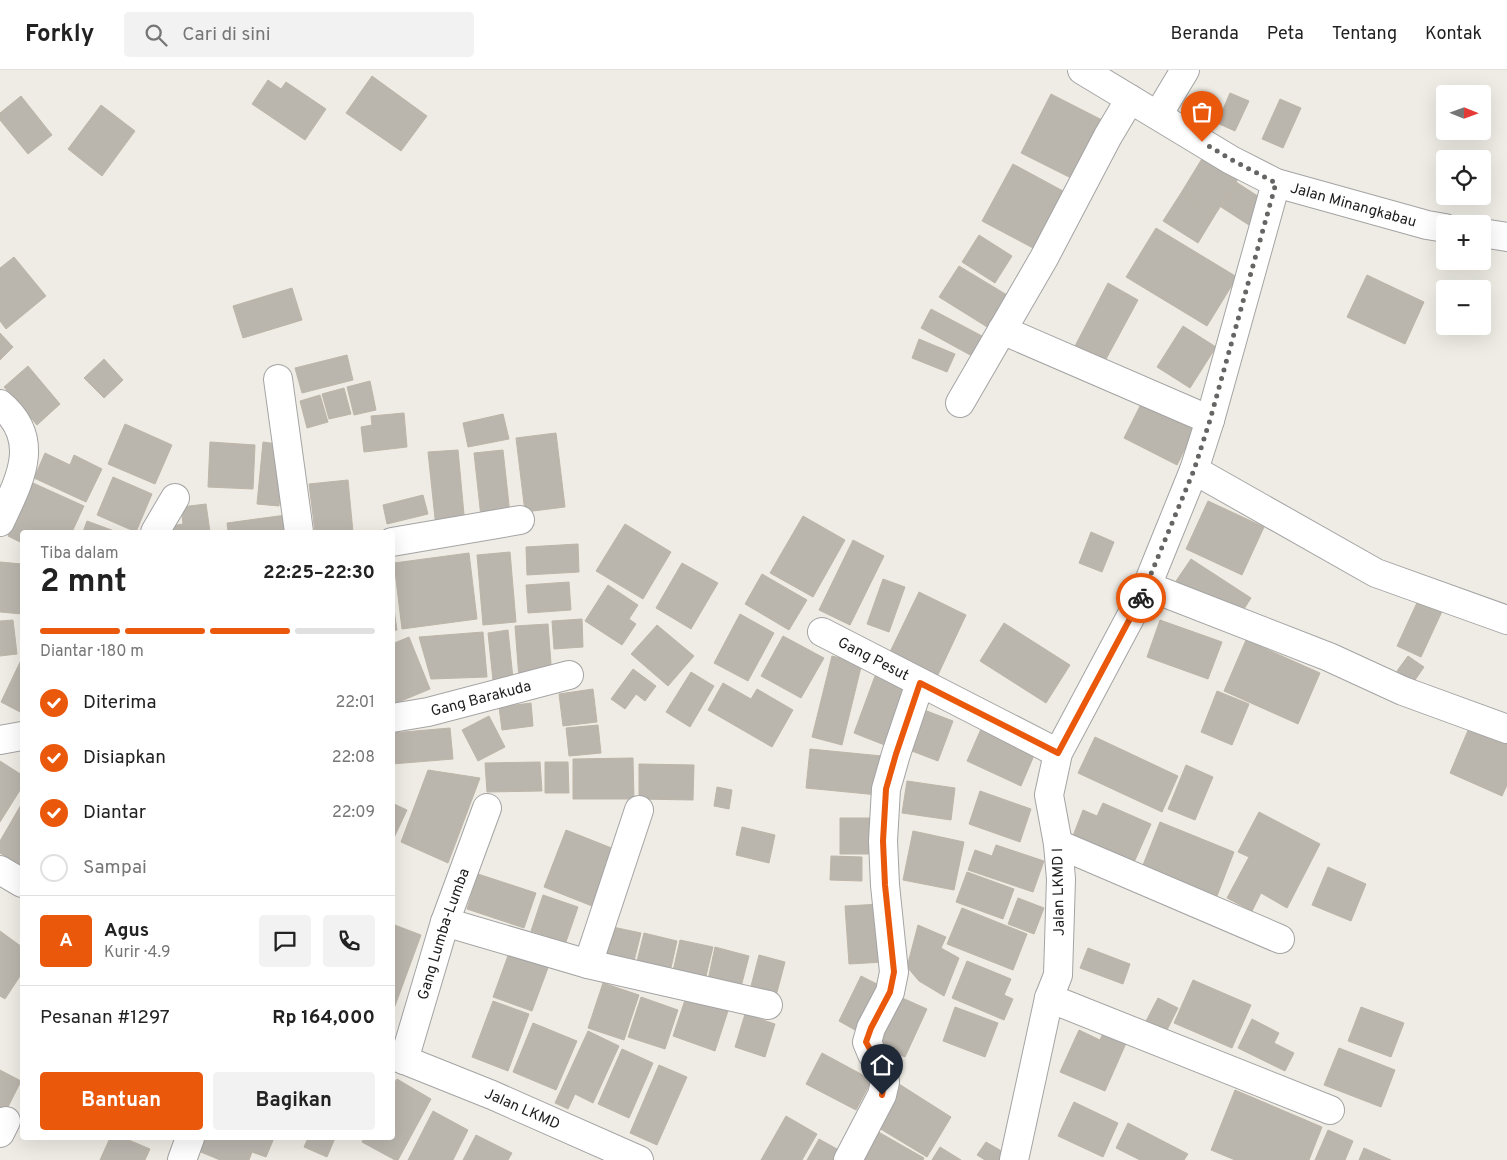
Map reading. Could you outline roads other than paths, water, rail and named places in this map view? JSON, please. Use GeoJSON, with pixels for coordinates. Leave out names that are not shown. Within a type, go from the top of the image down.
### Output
{"type":"FeatureCollection","features":[{"type":"Feature","properties":{"kind":"street","name":"Jalan Minangkabau"},"geometry":{"type":"LineString","coordinates":[[1082,70],[1232,160],[1276,183],[1436,226]]}},
{"type":"Feature","properties":{"kind":"street"},"geometry":{"type":"LineString","coordinates":[[1158,115],[1185,70]]}},
{"type":"Feature","properties":{"kind":"street"},"geometry":{"type":"LineString","coordinates":[[960,403],[1044,258],[1108,136],[1130,99]]}},
{"type":"Feature","properties":{"kind":"street","name":"Jalan LKMD I"},"geometry":{"type":"LineString","coordinates":[[1014,1160],[1049,998],[1058,975],[1061,879],[1058,844],[1049,795],[1058,753],[1147,586],[1194,470],[1210,420],[1276,183]]}},
{"type":"Feature","properties":{"kind":"street"},"geometry":{"type":"LineString","coordinates":[[1491,234],[1507,237]]}},
{"type":"Feature","properties":{"kind":"street"},"geometry":{"type":"LineString","coordinates":[[1002,330],[1210,420]]}},
{"type":"Feature","properties":{"kind":"street"},"geometry":{"type":"LineString","coordinates":[[278,379],[299,530]]}},
{"type":"Feature","properties":{"kind":"street"},"geometry":{"type":"LineString","coordinates":[[0,404],[13,418],[25,444],[25,455],[19,478],[0,522]]}},
{"type":"Feature","properties":{"kind":"street"},"geometry":{"type":"LineString","coordinates":[[1194,470],[1376,573],[1507,620]]}},
{"type":"Feature","properties":{"kind":"street"},"geometry":{"type":"LineString","coordinates":[[156,530],[175,498]]}},
{"type":"Feature","properties":{"kind":"street"},"geometry":{"type":"LineString","coordinates":[[395,541],[520,520]]}},
{"type":"Feature","properties":{"kind":"street"},"geometry":{"type":"LineString","coordinates":[[1147,586],[1329,657],[1403,691],[1507,729]]}},
{"type":"Feature","properties":{"kind":"street","name":"Gang Pesut"},"geometry":{"type":"LineString","coordinates":[[822,632],[1058,753]]}},
{"type":"Feature","properties":{"kind":"street","name":"Gang Barakuda"},"geometry":{"type":"LineString","coordinates":[[395,718],[428,712],[569,675]]}},
{"type":"Feature","properties":{"kind":"street"},"geometry":{"type":"LineString","coordinates":[[848,1160],[882,1095],[885,1082],[882,1067],[866,1042],[871,1028],[890,992],[894,972],[885,885],[883,841],[886,789],[920,683]]}},
{"type":"Feature","properties":{"kind":"street"},"geometry":{"type":"LineString","coordinates":[[0,740],[20,736]]}},
{"type":"Feature","properties":{"kind":"street","name":"Gang Lumba-Lumba"},"geometry":{"type":"LineString","coordinates":[[398,1057],[487,808]]}},
{"type":"Feature","properties":{"kind":"street"},"geometry":{"type":"LineString","coordinates":[[588,964],[638,810]]}},
{"type":"Feature","properties":{"kind":"street"},"geometry":{"type":"LineString","coordinates":[[1058,844],[1280,939]]}},
{"type":"Feature","properties":{"kind":"street"},"geometry":{"type":"LineString","coordinates":[[0,870],[20,882]]}},
{"type":"Feature","properties":{"kind":"street"},"geometry":{"type":"LineString","coordinates":[[445,922],[588,964],[768,1005]]}},
{"type":"Feature","properties":{"kind":"street"},"geometry":{"type":"LineString","coordinates":[[1049,998],[1330,1110]]}},
{"type":"Feature","properties":{"kind":"street","name":"Jalan LKMD"},"geometry":{"type":"LineString","coordinates":[[398,1057],[492,1095],[639,1160]]}},
{"type":"Feature","properties":{"kind":"street"},"geometry":{"type":"LineString","coordinates":[[182,1160],[189,1140]]}}]}
